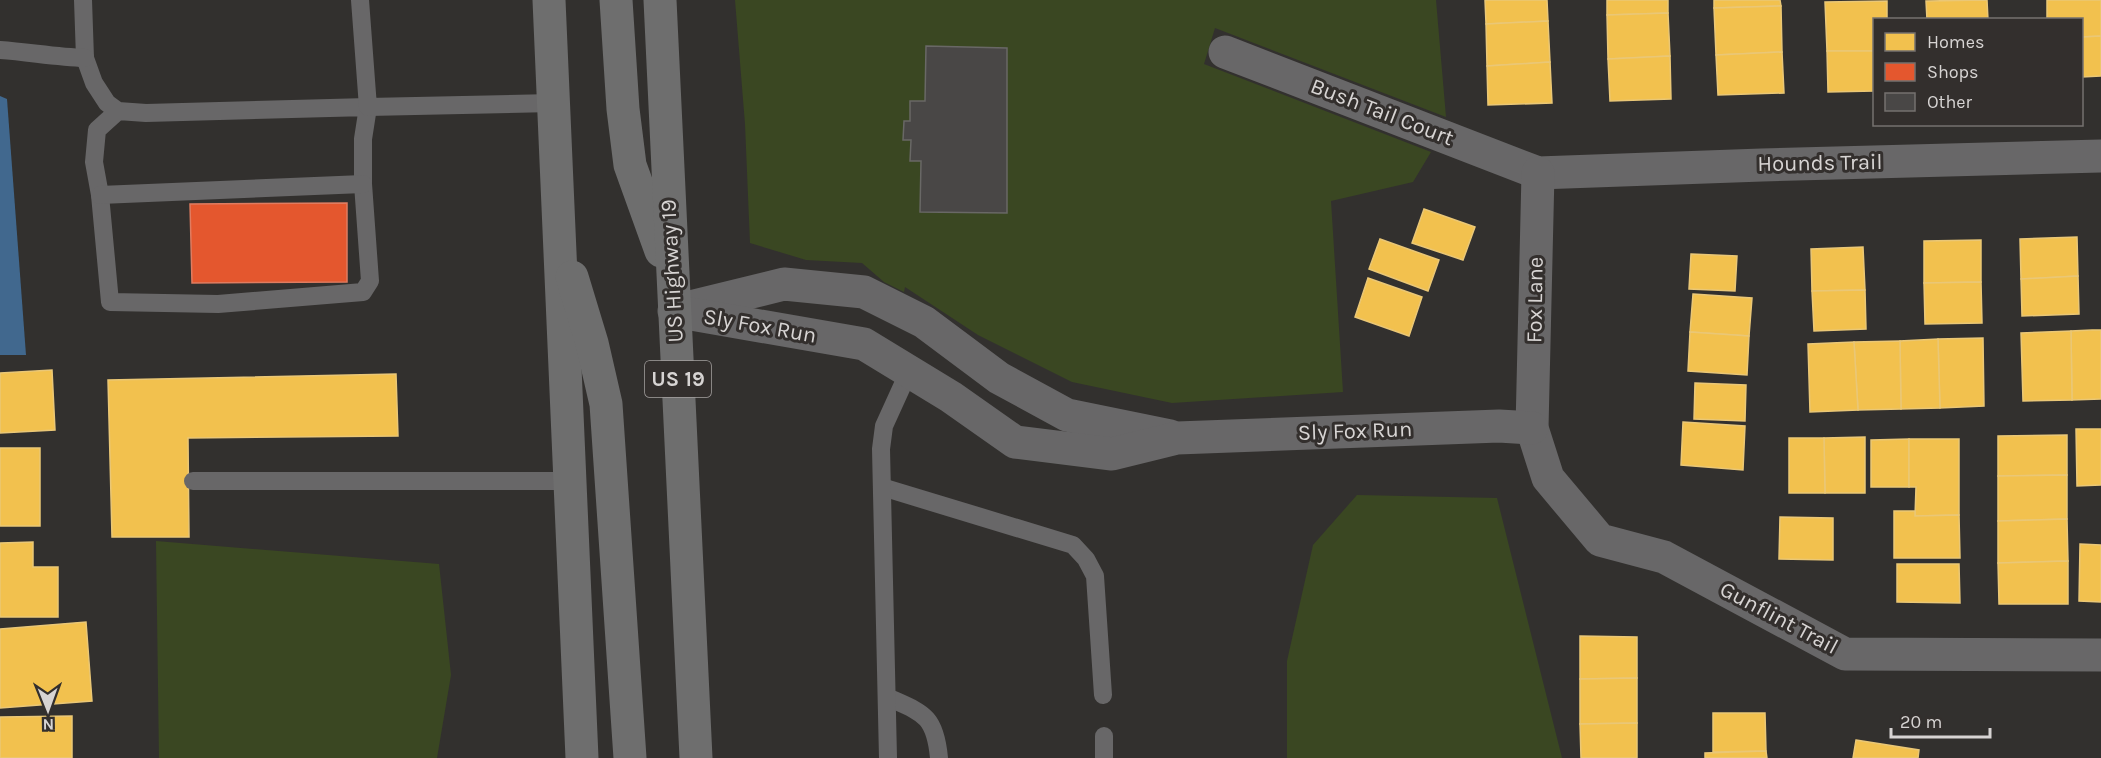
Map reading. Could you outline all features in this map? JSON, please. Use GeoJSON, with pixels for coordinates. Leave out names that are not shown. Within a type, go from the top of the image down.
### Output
{"type":"FeatureCollection","features":[{"type":"Feature","properties":{"kind":"highway"},"geometry":{"type":"LineString","coordinates":[[549,0],[582,758]]}},
{"type":"Feature","properties":{"kind":"highway"},"geometry":{"type":"LineString","coordinates":[[616,0],[623,109],[630,165],[672,278]]}},
{"type":"Feature","properties":{"kind":"highway","name":"US Highway 19"},"geometry":{"type":"LineString","coordinates":[[660,0],[696,758]]}},
{"type":"Feature","properties":{"kind":"highway"},"geometry":{"type":"LineString","coordinates":[[558,233],[592,343],[606,405],[630,758]]}},
{"type":"Feature","properties":{"kind":"street","name":"Bush Tail Court"},"geometry":{"type":"LineString","coordinates":[[1225,52],[1538,173]]}},
{"type":"Feature","properties":{"kind":"street","name":"Hounds Trail"},"geometry":{"type":"LineString","coordinates":[[1538,173],[2101,156]]}},
{"type":"Feature","properties":{"kind":"street","name":"Fox Lane"},"geometry":{"type":"LineString","coordinates":[[1532,428],[1538,173]]}},
{"type":"Feature","properties":{"kind":"street","name":"Sly Fox Run"},"geometry":{"type":"LineString","coordinates":[[674,311],[784,284],[864,292],[924,322],[999,378],[1067,415],[1177,438]]}},
{"type":"Feature","properties":{"kind":"street","name":"Sly Fox Run"},"geometry":{"type":"LineString","coordinates":[[674,311],[864,344],[951,397],[1015,442],[1112,454],[1177,438],[1499,426],[1532,428]]}},
{"type":"Feature","properties":{"kind":"street","name":"Gunflint Trail"},"geometry":{"type":"LineString","coordinates":[[1532,428],[1548,478],[1600,540],[1664,557],[1845,654],[2101,655]]}},
{"type":"Feature","properties":{"kind":"lane"},"geometry":{"type":"LineString","coordinates":[[83,0],[85,58],[94,83],[107,103],[117,111],[158,113],[553,103]]}},
{"type":"Feature","properties":{"kind":"lane"},"geometry":{"type":"LineString","coordinates":[[117,111],[97,130],[94,162],[100,195],[110,302],[218,304],[363,292],[370,281],[363,184],[363,139],[368,106],[360,0]]}},
{"type":"Feature","properties":{"kind":"lane"},"geometry":{"type":"LineString","coordinates":[[0,50],[38,53],[54,57],[85,58]]}},
{"type":"Feature","properties":{"kind":"lane"},"geometry":{"type":"LineString","coordinates":[[100,195],[363,184]]}},
{"type":"Feature","properties":{"kind":"lane"},"geometry":{"type":"LineString","coordinates":[[888,758],[881,449],[884,426],[909,371]]}},
{"type":"Feature","properties":{"kind":"lane"},"geometry":{"type":"LineString","coordinates":[[193,482],[569,481]]}},
{"type":"Feature","properties":{"kind":"lane"},"geometry":{"type":"LineString","coordinates":[[882,487],[1073,545],[1086,559],[1095,576],[1103,695]]}},
{"type":"Feature","properties":{"kind":"lane"},"geometry":{"type":"LineString","coordinates":[[887,697],[921,712],[933,725],[939,758]]}},
{"type":"Feature","properties":{"kind":"lane"},"geometry":{"type":"LineString","coordinates":[[1104,736],[1104,758]]}},
{"type":"Feature","properties":{"kind":"green space"},"geometry":{"type":"Polygon","coordinates":[[[735,0],[1436,0],[1446,117],[1215,28],[1204,64],[1431,152],[1413,182],[1331,201],[1343,392],[1172,403],[1072,382],[978,335],[905,287],[904,292],[884,282],[862,263],[806,260],[750,243],[745,124],[735,0]]]}},
{"type":"Feature","properties":{"kind":"green space"},"geometry":{"type":"Polygon","coordinates":[[[1357,495],[1497,498],[1562,758],[1287,758],[1287,661],[1313,545],[1357,495]]]}},
{"type":"Feature","properties":{"kind":"green space"},"geometry":{"type":"Polygon","coordinates":[[[156,541],[439,564],[451,675],[437,758],[159,758],[156,541]]]}},
{"type":"Feature","properties":{"kind":"water"},"geometry":{"type":"Polygon","coordinates":[[[0,96],[7,99],[26,355],[0,355],[0,96]]]}},
{"type":"Feature","properties":{"kind":"building: Homes"},"geometry":{"type":"Polygon","coordinates":[[[1485,0],[1547,0],[1548,21],[1486,24],[1485,0]]]}},
{"type":"Feature","properties":{"kind":"building: Homes"},"geometry":{"type":"Polygon","coordinates":[[[1607,0],[1668,0],[1668,13],[1607,15],[1607,0]]]}},
{"type":"Feature","properties":{"kind":"building: Homes"},"geometry":{"type":"Polygon","coordinates":[[[1714,0],[1780,0],[1781,6],[1714,8],[1714,0]]]}},
{"type":"Feature","properties":{"kind":"building: Homes"},"geometry":{"type":"Polygon","coordinates":[[[1987,0],[1988,18],[1927,18],[1926,1],[1987,0]]]}},
{"type":"Feature","properties":{"kind":"building: Homes"},"geometry":{"type":"Polygon","coordinates":[[[2047,0],[2101,0],[2101,36],[2083,37],[2083,18],[2047,18],[2047,0]]]}},
{"type":"Feature","properties":{"kind":"building: Homes"},"geometry":{"type":"Polygon","coordinates":[[[1887,1],[1887,18],[1873,18],[1873,51],[1827,51],[1825,2],[1887,1]]]}},
{"type":"Feature","properties":{"kind":"building: Homes"},"geometry":{"type":"Polygon","coordinates":[[[1781,6],[1782,52],[1716,55],[1714,8],[1781,6]]]}},
{"type":"Feature","properties":{"kind":"building: Homes"},"geometry":{"type":"Polygon","coordinates":[[[1668,13],[1670,56],[1608,59],[1607,15],[1668,13]]]}},
{"type":"Feature","properties":{"kind":"building: Homes"},"geometry":{"type":"Polygon","coordinates":[[[1548,21],[1550,62],[1487,66],[1486,24],[1548,21]]]}},
{"type":"Feature","properties":{"kind":"building: Homes"},"geometry":{"type":"Polygon","coordinates":[[[2101,36],[2101,76],[2083,77],[2083,37],[2101,36]]]}},
{"type":"Feature","properties":{"kind":"building: Homes"},"geometry":{"type":"Polygon","coordinates":[[[1827,51],[1873,51],[1873,91],[1828,92],[1827,51]]]}},
{"type":"Feature","properties":{"kind":"building: Homes"},"geometry":{"type":"Polygon","coordinates":[[[1782,52],[1784,93],[1718,95],[1716,55],[1782,52]]]}},
{"type":"Feature","properties":{"kind":"building: Homes"},"geometry":{"type":"Polygon","coordinates":[[[1670,56],[1671,99],[1610,101],[1608,59],[1670,56]]]}},
{"type":"Feature","properties":{"kind":"building: Homes"},"geometry":{"type":"Polygon","coordinates":[[[1550,62],[1552,103],[1488,105],[1487,66],[1550,62]]]}},
{"type":"Feature","properties":{"kind":"building: Homes"},"geometry":{"type":"Polygon","coordinates":[[[1424,209],[1475,227],[1463,260],[1412,243],[1424,209]]]}},
{"type":"Feature","properties":{"kind":"building: Homes"},"geometry":{"type":"Polygon","coordinates":[[[2077,237],[2078,276],[2021,279],[2020,239],[2077,237]]]}},
{"type":"Feature","properties":{"kind":"building: Homes"},"geometry":{"type":"Polygon","coordinates":[[[1380,239],[1439,260],[1428,291],[1369,269],[1380,239]]]}},
{"type":"Feature","properties":{"kind":"building: Homes"},"geometry":{"type":"Polygon","coordinates":[[[1981,240],[1981,282],[1924,283],[1924,241],[1981,240]]]}},
{"type":"Feature","properties":{"kind":"building: Homes"},"geometry":{"type":"Polygon","coordinates":[[[1863,247],[1865,290],[1812,291],[1811,249],[1863,247]]]}},
{"type":"Feature","properties":{"kind":"building: Homes"},"geometry":{"type":"Polygon","coordinates":[[[1691,254],[1737,256],[1735,291],[1689,289],[1691,254]]]}},
{"type":"Feature","properties":{"kind":"building: Homes"},"geometry":{"type":"Polygon","coordinates":[[[2078,276],[2079,314],[2022,316],[2021,279],[2078,276]]]}},
{"type":"Feature","properties":{"kind":"building: Homes"},"geometry":{"type":"Polygon","coordinates":[[[1368,278],[1422,297],[1409,336],[1355,317],[1368,278]]]}},
{"type":"Feature","properties":{"kind":"building: Homes"},"geometry":{"type":"Polygon","coordinates":[[[1981,282],[1982,323],[1925,324],[1924,283],[1981,282]]]}},
{"type":"Feature","properties":{"kind":"building: Homes"},"geometry":{"type":"Polygon","coordinates":[[[1865,290],[1866,329],[1814,331],[1812,291],[1865,290]]]}},
{"type":"Feature","properties":{"kind":"building: Homes"},"geometry":{"type":"Polygon","coordinates":[[[1693,294],[1752,298],[1749,336],[1690,332],[1693,294]]]}},
{"type":"Feature","properties":{"kind":"building: Homes"},"geometry":{"type":"Polygon","coordinates":[[[2101,330],[2101,399],[2072,400],[2071,331],[2101,330]]]}},
{"type":"Feature","properties":{"kind":"building: Homes"},"geometry":{"type":"Polygon","coordinates":[[[2071,331],[2072,400],[2023,401],[2021,333],[2071,331]]]}},
{"type":"Feature","properties":{"kind":"building: Homes"},"geometry":{"type":"Polygon","coordinates":[[[1690,332],[1749,336],[1747,375],[1688,371],[1690,332]]]}},
{"type":"Feature","properties":{"kind":"building: Homes"},"geometry":{"type":"Polygon","coordinates":[[[1983,338],[1984,406],[1940,408],[1938,339],[1983,338]]]}},
{"type":"Feature","properties":{"kind":"building: Homes"},"geometry":{"type":"Polygon","coordinates":[[[1938,339],[1940,408],[1901,409],[1900,341],[1938,339]]]}},
{"type":"Feature","properties":{"kind":"building: Homes"},"geometry":{"type":"Polygon","coordinates":[[[1900,341],[1901,409],[1858,410],[1854,342],[1900,341]]]}},
{"type":"Feature","properties":{"kind":"building: Homes"},"geometry":{"type":"Polygon","coordinates":[[[1854,342],[1858,410],[1810,412],[1808,344],[1854,342]]]}},
{"type":"Feature","properties":{"kind":"building: Homes"},"geometry":{"type":"Polygon","coordinates":[[[52,370],[55,430],[0,433],[0,373],[52,370]]]}},
{"type":"Feature","properties":{"kind":"building: Homes"},"geometry":{"type":"Polygon","coordinates":[[[396,374],[398,436],[188,438],[189,537],[112,537],[108,380],[396,374]]]}},
{"type":"Feature","properties":{"kind":"building: Homes"},"geometry":{"type":"Polygon","coordinates":[[[1695,383],[1746,385],[1745,421],[1694,419],[1695,383]]]}},
{"type":"Feature","properties":{"kind":"building: Homes"},"geometry":{"type":"Polygon","coordinates":[[[1683,422],[1745,426],[1743,470],[1681,465],[1683,422]]]}},
{"type":"Feature","properties":{"kind":"building: Homes"},"geometry":{"type":"Polygon","coordinates":[[[2076,429],[2101,429],[2101,485],[2077,486],[2076,429]]]}},
{"type":"Feature","properties":{"kind":"building: Homes"},"geometry":{"type":"Polygon","coordinates":[[[2067,435],[2067,475],[1998,476],[1998,436],[2067,435]]]}},
{"type":"Feature","properties":{"kind":"building: Homes"},"geometry":{"type":"Polygon","coordinates":[[[1865,437],[1865,493],[1825,493],[1824,438],[1865,437]]]}},
{"type":"Feature","properties":{"kind":"building: Homes"},"geometry":{"type":"Polygon","coordinates":[[[1789,438],[1824,438],[1825,493],[1789,493],[1789,438]]]}},
{"type":"Feature","properties":{"kind":"building: Homes"},"geometry":{"type":"Polygon","coordinates":[[[1909,439],[1909,487],[1871,487],[1871,440],[1909,439]]]}},
{"type":"Feature","properties":{"kind":"building: Homes"},"geometry":{"type":"Polygon","coordinates":[[[1909,439],[1959,439],[1959,515],[1915,516],[1916,487],[1909,487],[1909,439]]]}},
{"type":"Feature","properties":{"kind":"building: Homes"},"geometry":{"type":"Polygon","coordinates":[[[0,448],[40,448],[40,526],[0,526],[0,448]]]}},
{"type":"Feature","properties":{"kind":"building: Homes"},"geometry":{"type":"Polygon","coordinates":[[[2067,475],[2067,519],[1998,521],[1998,476],[2067,475]]]}},
{"type":"Feature","properties":{"kind":"building: Homes"},"geometry":{"type":"Polygon","coordinates":[[[1894,511],[1915,511],[1915,516],[1959,515],[1960,558],[1894,558],[1894,511]]]}},
{"type":"Feature","properties":{"kind":"building: Homes"},"geometry":{"type":"Polygon","coordinates":[[[1780,517],[1833,518],[1833,560],[1779,559],[1780,517]]]}},
{"type":"Feature","properties":{"kind":"building: Homes"},"geometry":{"type":"Polygon","coordinates":[[[2067,519],[2068,561],[1998,563],[1998,521],[2067,519]]]}},
{"type":"Feature","properties":{"kind":"building: Homes"},"geometry":{"type":"Polygon","coordinates":[[[33,542],[33,567],[58,567],[58,617],[0,617],[0,543],[33,542]]]}},
{"type":"Feature","properties":{"kind":"building: Homes"},"geometry":{"type":"Polygon","coordinates":[[[2080,544],[2101,545],[2101,602],[2079,601],[2080,544]]]}},
{"type":"Feature","properties":{"kind":"building: Homes"},"geometry":{"type":"Polygon","coordinates":[[[2068,561],[2068,604],[1999,604],[1998,563],[2068,561]]]}},
{"type":"Feature","properties":{"kind":"building: Homes"},"geometry":{"type":"Polygon","coordinates":[[[1897,564],[1959,564],[1960,603],[1897,602],[1897,564]]]}},
{"type":"Feature","properties":{"kind":"building: Homes"},"geometry":{"type":"Polygon","coordinates":[[[86,622],[92,701],[0,708],[0,629],[86,622]]]}},
{"type":"Feature","properties":{"kind":"building: Homes"},"geometry":{"type":"Polygon","coordinates":[[[1580,636],[1637,637],[1637,678],[1580,679],[1580,636]]]}},
{"type":"Feature","properties":{"kind":"building: Homes"},"geometry":{"type":"Polygon","coordinates":[[[1637,678],[1637,723],[1580,724],[1580,679],[1637,678]]]}},
{"type":"Feature","properties":{"kind":"building: Homes"},"geometry":{"type":"Polygon","coordinates":[[[1713,713],[1765,713],[1766,751],[1713,752],[1713,713]]]}},
{"type":"Feature","properties":{"kind":"building: Homes"},"geometry":{"type":"Polygon","coordinates":[[[72,716],[72,758],[0,758],[0,717],[72,716]]]}},
{"type":"Feature","properties":{"kind":"building: Homes"},"geometry":{"type":"Polygon","coordinates":[[[1637,723],[1637,758],[1581,758],[1580,724],[1637,723]]]}},
{"type":"Feature","properties":{"kind":"building: Homes"},"geometry":{"type":"Polygon","coordinates":[[[1856,740],[1919,750],[1918,758],[1853,758],[1856,740]]]}},
{"type":"Feature","properties":{"kind":"building: Homes"},"geometry":{"type":"Polygon","coordinates":[[[1766,751],[1767,758],[1705,758],[1705,753],[1766,751]]]}},
{"type":"Feature","properties":{"kind":"building: Shops"},"geometry":{"type":"Polygon","coordinates":[[[347,203],[347,282],[192,283],[190,204],[347,203]]]}},
{"type":"Feature","properties":{"kind":"building: Other"},"geometry":{"type":"Polygon","coordinates":[[[926,46],[1007,48],[1007,213],[920,212],[921,161],[910,161],[911,140],[903,140],[904,121],[910,121],[910,101],[925,101],[926,46]]]}}]}
